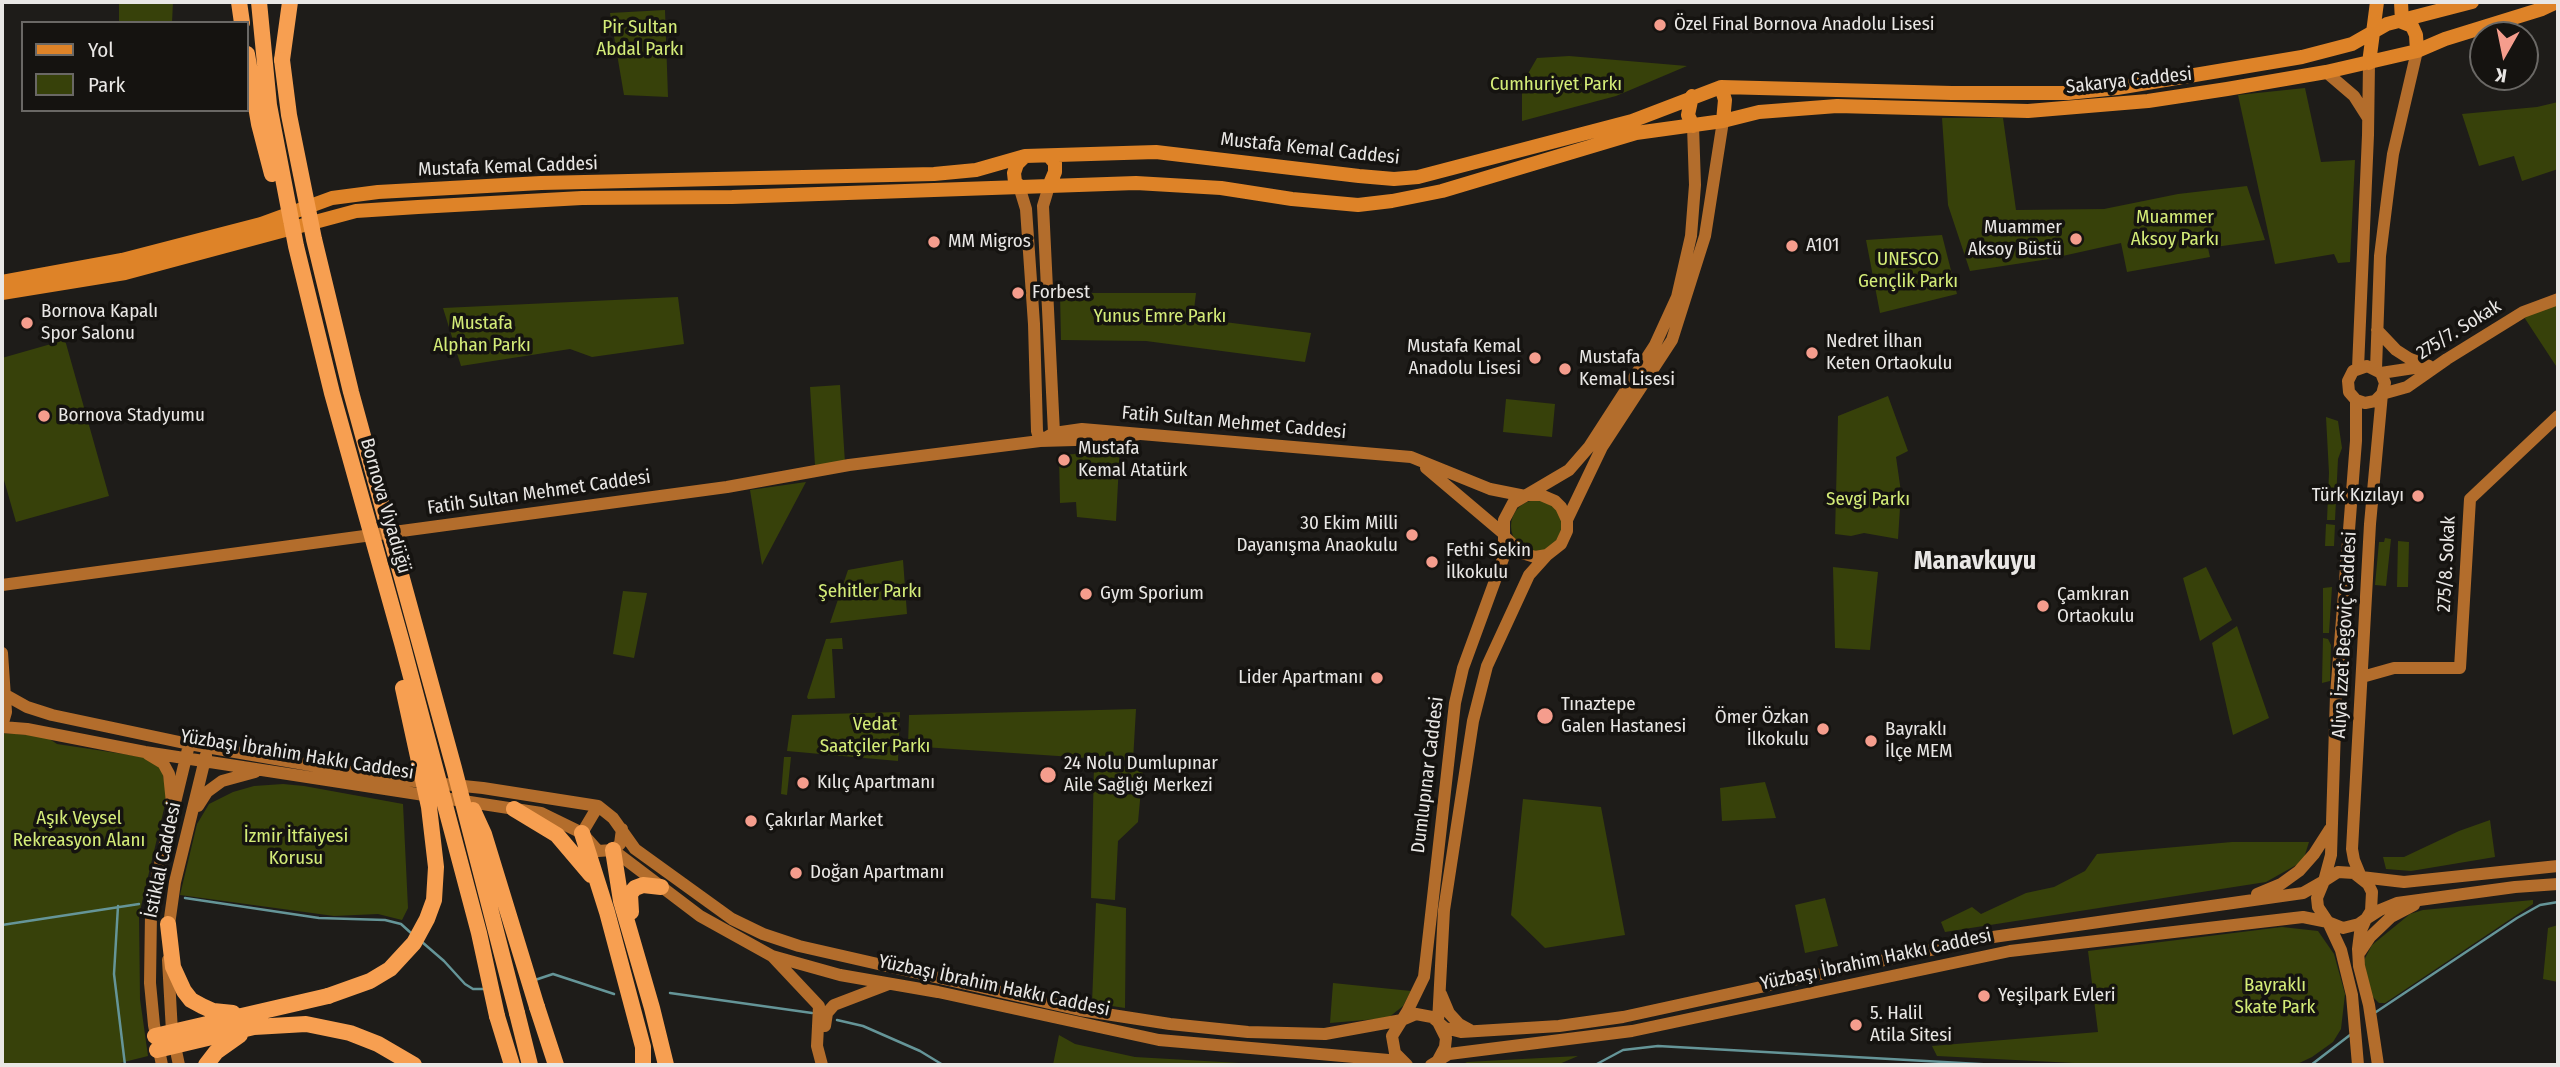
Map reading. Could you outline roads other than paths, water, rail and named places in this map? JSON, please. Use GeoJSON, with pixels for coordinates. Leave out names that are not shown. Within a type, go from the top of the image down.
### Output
{"type":"FeatureCollection","features":[{"type":"Feature","properties":{"kind":"highway"},"geometry":{"type":"LineString","coordinates":[[239,2],[242,21]]}},
{"type":"Feature","properties":{"kind":"highway","name":"Bornova Viyadüğü"},"geometry":{"type":"LineString","coordinates":[[258,2],[269,105],[296,246],[332,393],[402,643],[479,933],[497,1016],[512,1065]]}},
{"type":"Feature","properties":{"kind":"highway","name":"Bornova Viyadüğü"},"geometry":{"type":"LineString","coordinates":[[279,2],[282,60],[289,115],[314,239],[351,391],[454,768],[530,1065]]}},
{"type":"Feature","properties":{"kind":"highway"},"geometry":{"type":"LineString","coordinates":[[282,60],[290,2]]}},
{"type":"Feature","properties":{"kind":"highway"},"geometry":{"type":"LineString","coordinates":[[248,60],[259,124],[296,246]]}},
{"type":"Feature","properties":{"kind":"highway"},"geometry":{"type":"LineString","coordinates":[[164,1046],[370,981],[390,969],[414,943],[434,900],[436,875],[429,807],[403,685],[402,643]]}},
{"type":"Feature","properties":{"kind":"highway"},"geometry":{"type":"LineString","coordinates":[[454,768],[484,834],[556,1065]]}},
{"type":"Feature","properties":{"kind":"highway"},"geometry":{"type":"LineString","coordinates":[[514,809],[556,835],[599,884]]}},
{"type":"Feature","properties":{"kind":"highway"},"geometry":{"type":"LineString","coordinates":[[582,832],[599,884],[643,1047],[643,1065]]}},
{"type":"Feature","properties":{"kind":"highway"},"geometry":{"type":"LineString","coordinates":[[614,850],[621,901],[666,1065]]}},
{"type":"Feature","properties":{"kind":"highway"},"geometry":{"type":"LineString","coordinates":[[633,939],[631,894],[635,888],[643,885],[661,887]]}},
{"type":"Feature","properties":{"kind":"highway"},"geometry":{"type":"LineString","coordinates":[[167,924],[173,967],[178,981],[191,1000],[213,1011],[250,1021],[328,1027],[378,1044],[414,1065]]}},
{"type":"Feature","properties":{"kind":"highway"},"geometry":{"type":"LineString","coordinates":[[206,1065],[250,1021]]}},
{"type":"Feature","properties":{"kind":"main road"},"geometry":{"type":"LineString","coordinates":[[2369,63],[2377,2]]}},
{"type":"Feature","properties":{"kind":"main road"},"geometry":{"type":"LineString","coordinates":[[2400,2],[2402,22]]}},
{"type":"Feature","properties":{"kind":"main road"},"geometry":{"type":"LineString","coordinates":[[2402,22],[2472,2]]}},
{"type":"Feature","properties":{"kind":"main road","name":"Sakarya Caddesi"},"geometry":{"type":"LineString","coordinates":[[1693,126],[1759,113],[1837,106],[2028,111],[2121,103],[2227,89],[2326,72],[2417,51],[2557,2]]}},
{"type":"Feature","properties":{"kind":"main road"},"geometry":{"type":"LineString","coordinates":[[2402,22],[2412,26],[2416,35],[2417,51]]}},
{"type":"Feature","properties":{"kind":"main road","name":"Sakarya Caddesi"},"geometry":{"type":"LineString","coordinates":[[1721,87],[1917,93],[2068,93],[2117,88],[2302,57],[2352,44],[2387,24],[2402,22]]}},
{"type":"Feature","properties":{"kind":"main road","name":"Aliya İzzet Begoviç Caddesi"},"geometry":{"type":"LineString","coordinates":[[2361,877],[2352,849],[2370,524],[2385,383],[2378,371],[2380,256],[2390,174],[2417,51]]}},
{"type":"Feature","properties":{"kind":"main road","name":"Aliya İzzet Begoviç Caddesi"},"geometry":{"type":"LineString","coordinates":[[2324,881],[2331,855],[2336,695],[2357,441],[2356,400],[2349,392],[2348,381],[2358,368],[2369,63]]}},
{"type":"Feature","properties":{"kind":"main road"},"geometry":{"type":"LineString","coordinates":[[2326,72],[2354,96],[2368,119]]}},
{"type":"Feature","properties":{"kind":"main road"},"geometry":{"type":"LineString","coordinates":[[1567,520],[1602,447],[1672,340],[1705,236],[1723,121],[1725,100],[1721,87]]}},
{"type":"Feature","properties":{"kind":"main road","name":"Mustafa Kemal Caddesi"},"geometry":{"type":"LineString","coordinates":[[1049,156],[1156,152],[1394,179],[1443,171],[1632,121],[1721,87]]}},
{"type":"Feature","properties":{"kind":"main road"},"geometry":{"type":"LineString","coordinates":[[1504,535],[1504,520],[1513,503],[1569,470],[1589,447],[1655,345],[1677,297],[1691,236],[1695,185],[1693,126],[1688,115],[1692,96]]}},
{"type":"Feature","properties":{"kind":"main road"},"geometry":{"type":"LineString","coordinates":[[1019,186],[1136,183],[1221,188],[1292,199],[1358,205],[1442,191],[1636,133],[1693,126]]}},
{"type":"Feature","properties":{"kind":"main road"},"geometry":{"type":"LineString","coordinates":[[1025,156],[1049,156],[1055,163],[1055,172],[1043,206],[1054,433],[1040,441],[1037,431],[1034,324],[1026,209],[1014,173],[1017,164],[1025,156]]}},
{"type":"Feature","properties":{"kind":"main road","name":"Mustafa Kemal Caddesi"},"geometry":{"type":"LineString","coordinates":[[2,282],[122,260],[261,224],[332,198],[378,192],[541,183],[934,174],[976,170],[1025,156]]}},
{"type":"Feature","properties":{"kind":"main road","name":"Mustafa Kemal Caddesi"},"geometry":{"type":"LineString","coordinates":[[2,293],[125,273],[356,211],[582,198],[732,198],[1019,186]]}},
{"type":"Feature","properties":{"kind":"main road","name":"275/7. Sokak"},"geometry":{"type":"LineString","coordinates":[[2382,394],[2407,387],[2433,365],[2523,312],[2558,299]]}},
{"type":"Feature","properties":{"kind":"main road"},"geometry":{"type":"LineString","coordinates":[[2377,330],[2396,350],[2410,359],[2433,365]]}},
{"type":"Feature","properties":{"kind":"main road"},"geometry":{"type":"LineString","coordinates":[[2358,368],[2367,366],[2378,371],[2433,365]]}},
{"type":"Feature","properties":{"kind":"main road"},"geometry":{"type":"LineString","coordinates":[[2356,400],[2365,403],[2375,401],[2382,394]]}},
{"type":"Feature","properties":{"kind":"main road","name":"275/8. Sokak"},"geometry":{"type":"LineString","coordinates":[[2362,677],[2394,668],[2460,668],[2470,499],[2558,416]]}},
{"type":"Feature","properties":{"kind":"main road","name":"Fatih Sultan Mehmet Caddesi"},"geometry":{"type":"LineString","coordinates":[[1054,433],[1082,429],[1413,458],[1490,489],[1526,496]]}},
{"type":"Feature","properties":{"kind":"main road","name":"Fatih Sultan Mehmet Caddesi"},"geometry":{"type":"LineString","coordinates":[[2,585],[727,487],[849,465],[1040,441],[1110,439],[1139,434]]}},
{"type":"Feature","properties":{"kind":"main road"},"geometry":{"type":"LineString","coordinates":[[1413,458],[1482,513],[1522,553],[1547,555],[1561,544],[1567,531],[1567,520],[1555,501],[1541,495],[1526,496]]}},
{"type":"Feature","properties":{"kind":"main road","name":"Dumlupınar Caddesi"},"geometry":{"type":"LineString","coordinates":[[1402,1020],[1420,989],[1427,963],[1450,746],[1462,668],[1504,556],[1504,535]]}},
{"type":"Feature","properties":{"kind":"main road","name":"Dumlupınar Caddesi"},"geometry":{"type":"LineString","coordinates":[[1438,1022],[1444,910],[1473,722],[1487,666],[1529,575],[1547,555]]}},
{"type":"Feature","properties":{"kind":"main road"},"geometry":{"type":"LineString","coordinates":[[2,653],[6,712],[2,726]]}},
{"type":"Feature","properties":{"kind":"main road"},"geometry":{"type":"LineString","coordinates":[[4,694],[27,707],[52,715],[188,751],[385,778],[483,788],[598,806],[622,829],[620,844],[614,850],[598,851],[582,832],[598,806]]}},
{"type":"Feature","properties":{"kind":"main road","name":"Yüzbaşı İbrahim Hakkı Caddesi"},"geometry":{"type":"LineString","coordinates":[[2,726],[145,752],[188,751]]}},
{"type":"Feature","properties":{"kind":"main road","name":"İstiklal Caddesi"},"geometry":{"type":"LineString","coordinates":[[179,1065],[164,1046],[150,983],[151,913],[155,885],[188,751]]}},
{"type":"Feature","properties":{"kind":"main road"},"geometry":{"type":"LineString","coordinates":[[145,752],[163,763],[169,774],[173,814]]}},
{"type":"Feature","properties":{"kind":"main road","name":"Yüzbaşı İbrahim Hakkı Caddesi"},"geometry":{"type":"LineString","coordinates":[[207,754],[270,770],[541,813],[582,832]]}},
{"type":"Feature","properties":{"kind":"main road","name":"İstiklal Caddesi"},"geometry":{"type":"LineString","coordinates":[[164,1046],[168,993],[167,924],[207,754]]}},
{"type":"Feature","properties":{"kind":"main road"},"geometry":{"type":"LineString","coordinates":[[192,816],[207,792],[222,781],[248,772],[270,770]]}},
{"type":"Feature","properties":{"kind":"main road"},"geometry":{"type":"LineString","coordinates":[[2240,901],[2281,884],[2299,871],[2315,854],[2332,825]]}},
{"type":"Feature","properties":{"kind":"main road","name":"Yüzbaşı İbrahim Hakkı Caddesi"},"geometry":{"type":"LineString","coordinates":[[622,829],[635,849],[732,919],[763,934],[799,946],[1080,1010],[1170,1024],[1248,1032],[1325,1034],[1402,1020],[1416,1014],[1424,1015],[1453,1031],[1559,1026],[1623,1017],[1986,938],[2303,893],[2324,881]]}},
{"type":"Feature","properties":{"kind":"main road","name":"Yüzbaşı İbrahim Hakkı Caddesi"},"geometry":{"type":"LineString","coordinates":[[614,850],[700,916],[772,956],[840,975],[891,983],[1158,1040],[1403,1064]]}},
{"type":"Feature","properties":{"kind":"main road"},"geometry":{"type":"LineString","coordinates":[[2358,1065],[2352,995],[2341,950],[2318,907],[2317,898],[2324,881],[2338,872],[2404,882],[2558,866]]}},
{"type":"Feature","properties":{"kind":"main road"},"geometry":{"type":"LineString","coordinates":[[2361,877],[2372,892],[2371,911],[2358,941],[2358,959],[2369,1005],[2377,1061]]}},
{"type":"Feature","properties":{"kind":"main road"},"geometry":{"type":"LineString","coordinates":[[2328,922],[2335,926],[2351,927],[2389,905],[2515,887],[2558,884]]}},
{"type":"Feature","properties":{"kind":"main road"},"geometry":{"type":"LineString","coordinates":[[2358,959],[2364,944],[2391,917],[2432,898]]}},
{"type":"Feature","properties":{"kind":"main road","name":"Yüzbaşı İbrahim Hakkı Caddesi"},"geometry":{"type":"LineString","coordinates":[[1436,1064],[1449,1055],[1632,1031],[2010,951],[2303,917],[2328,922]]}},
{"type":"Feature","properties":{"kind":"main road"},"geometry":{"type":"LineString","coordinates":[[772,956],[819,1006],[817,1046],[822,1065]]}},
{"type":"Feature","properties":{"kind":"main road"},"geometry":{"type":"LineString","coordinates":[[822,1065],[825,1021],[829,1010],[841,1001],[891,983]]}},
{"type":"Feature","properties":{"kind":"main road","name":"Dumlupınar Caddesi"},"geometry":{"type":"LineString","coordinates":[[1438,983],[1443,1003],[1449,1013],[1459,1024],[1472,1031]]}},
{"type":"Feature","properties":{"kind":"main road","name":"Yüzbaşı İbrahim Hakkı Caddesi"},"geometry":{"type":"LineString","coordinates":[[1402,1020],[1392,1036],[1392,1045],[1403,1064]]}},
{"type":"Feature","properties":{"kind":"main road","name":"Yüzbaşı İbrahim Hakkı Caddesi"},"geometry":{"type":"LineString","coordinates":[[1436,1064],[1442,1055],[1446,1038],[1438,1022]]}},
{"type":"Feature","properties":{"kind":"waterway"},"geometry":{"type":"LineString","coordinates":[[185,898],[319,918],[385,920],[401,924],[411,933]]}},
{"type":"Feature","properties":{"kind":"waterway"},"geometry":{"type":"LineString","coordinates":[[2376,1012],[2517,918],[2540,905],[2558,902]]}},
{"type":"Feature","properties":{"kind":"waterway"},"geometry":{"type":"LineString","coordinates":[[2,925],[139,904]]}},
{"type":"Feature","properties":{"kind":"waterway"},"geometry":{"type":"LineString","coordinates":[[118,906],[114,974],[125,1065]]}},
{"type":"Feature","properties":{"kind":"waterway"},"geometry":{"type":"LineString","coordinates":[[422,942],[465,984],[473,989],[484,989]]}},
{"type":"Feature","properties":{"kind":"waterway"},"geometry":{"type":"LineString","coordinates":[[535,980],[553,974],[614,994]]}},
{"type":"Feature","properties":{"kind":"waterway"},"geometry":{"type":"LineString","coordinates":[[670,993],[812,1013]]}},
{"type":"Feature","properties":{"kind":"waterway"},"geometry":{"type":"LineString","coordinates":[[837,1020],[863,1026],[920,1051],[943,1065]]}},
{"type":"Feature","properties":{"kind":"waterway"},"geometry":{"type":"LineString","coordinates":[[2311,1065],[2350,1035]]}},
{"type":"Feature","properties":{"kind":"waterway"},"geometry":{"type":"LineString","coordinates":[[1595,1065],[1623,1050],[1658,1046],[1997,1065]]}},
{"type":"Feature","properties":{"kind":"place","name":"Özel Final Bornova Anadolu Lisesi"},"geometry":{"type":"Point","coordinates":[1660,25]}},
{"type":"Feature","properties":{"kind":"place","name":"Muammer Aksoy Büstü"},"geometry":{"type":"Point","coordinates":[2076,239]}},
{"type":"Feature","properties":{"kind":"place","name":"MM Migros"},"geometry":{"type":"Point","coordinates":[934,242]}},
{"type":"Feature","properties":{"kind":"place","name":"A101"},"geometry":{"type":"Point","coordinates":[1792,246]}},
{"type":"Feature","properties":{"kind":"place","name":"Forbest"},"geometry":{"type":"Point","coordinates":[1018,293]}},
{"type":"Feature","properties":{"kind":"place","name":"Bornova Kapalı Spor Salonu"},"geometry":{"type":"Point","coordinates":[27,323]}},
{"type":"Feature","properties":{"kind":"place","name":"Nedret İlhan Keten Ortaokulu"},"geometry":{"type":"Point","coordinates":[1812,353]}},
{"type":"Feature","properties":{"kind":"place","name":"Mustafa Kemal Anadolu Lisesi"},"geometry":{"type":"Point","coordinates":[1535,358]}},
{"type":"Feature","properties":{"kind":"place","name":"Mustafa Kemal Lisesi"},"geometry":{"type":"Point","coordinates":[1565,369]}},
{"type":"Feature","properties":{"kind":"place","name":"Bornova Stadyumu"},"geometry":{"type":"Point","coordinates":[44,416]}},
{"type":"Feature","properties":{"kind":"place","name":"Mustafa Kemal Atatürk"},"geometry":{"type":"Point","coordinates":[1064,460]}},
{"type":"Feature","properties":{"kind":"place","name":"Türk Kızılayı"},"geometry":{"type":"Point","coordinates":[2418,496]}},
{"type":"Feature","properties":{"kind":"place","name":"30 Ekim Milli Dayanışma Anaokulu"},"geometry":{"type":"Point","coordinates":[1412,535]}},
{"type":"Feature","properties":{"kind":"place","name":"Fethi Sekin İlkokulu"},"geometry":{"type":"Point","coordinates":[1432,562]}},
{"type":"Feature","properties":{"kind":"place","name":"Gym Sporium"},"geometry":{"type":"Point","coordinates":[1086,594]}},
{"type":"Feature","properties":{"kind":"place","name":"Çamkıran Ortaokulu"},"geometry":{"type":"Point","coordinates":[2043,606]}},
{"type":"Feature","properties":{"kind":"place","name":"Lider Apartmanı"},"geometry":{"type":"Point","coordinates":[1377,678]}},
{"type":"Feature","properties":{"kind":"place","name":"Tınaztepe Galen Hastanesi"},"geometry":{"type":"Point","coordinates":[1545,716]}},
{"type":"Feature","properties":{"kind":"place","name":"Ömer Özkan İlkokulu"},"geometry":{"type":"Point","coordinates":[1823,729]}},
{"type":"Feature","properties":{"kind":"place","name":"Bayraklı İlçe MEM"},"geometry":{"type":"Point","coordinates":[1871,741]}},
{"type":"Feature","properties":{"kind":"place","name":"24 Nolu Dumlupınar Aile Sağlığı Merkezi"},"geometry":{"type":"Point","coordinates":[1048,775]}},
{"type":"Feature","properties":{"kind":"place","name":"Kılıç Apartmanı"},"geometry":{"type":"Point","coordinates":[803,783]}},
{"type":"Feature","properties":{"kind":"place","name":"Çakırlar Market"},"geometry":{"type":"Point","coordinates":[751,821]}},
{"type":"Feature","properties":{"kind":"place","name":"Doğan Apartmanı"},"geometry":{"type":"Point","coordinates":[796,873]}},
{"type":"Feature","properties":{"kind":"place","name":"Yeşilpark Evleri"},"geometry":{"type":"Point","coordinates":[1984,996]}},
{"type":"Feature","properties":{"kind":"place","name":"5. Halil Atila Sitesi"},"geometry":{"type":"Point","coordinates":[1856,1025]}},
{"type":"Feature","properties":{"kind":"district","name":"Manavkuyu"},"geometry":{"type":"Point","coordinates":[1975,562]}},
{"type":"Feature","properties":{"kind":"park label","name":"Pir Sultan Abdal Parkı"},"geometry":{"type":"Point","coordinates":[640,39]}},
{"type":"Feature","properties":{"kind":"park label","name":"Cumhuriyet Parkı"},"geometry":{"type":"Point","coordinates":[1556,85]}},
{"type":"Feature","properties":{"kind":"park label","name":"Muammer Aksoy Parkı"},"geometry":{"type":"Point","coordinates":[2175,229]}},
{"type":"Feature","properties":{"kind":"park label","name":"UNESCO Gençlik Parkı"},"geometry":{"type":"Point","coordinates":[1908,271]}},
{"type":"Feature","properties":{"kind":"park label","name":"Yunus Emre Parkı"},"geometry":{"type":"Point","coordinates":[1160,317]}},
{"type":"Feature","properties":{"kind":"park label","name":"Mustafa Alphan Parkı"},"geometry":{"type":"Point","coordinates":[482,335]}},
{"type":"Feature","properties":{"kind":"park label","name":"Sevgi Parkı"},"geometry":{"type":"Point","coordinates":[1868,500]}},
{"type":"Feature","properties":{"kind":"park label","name":"Şehitler Parkı"},"geometry":{"type":"Point","coordinates":[870,592]}},
{"type":"Feature","properties":{"kind":"park label","name":"Vedat Saatçiler Parkı"},"geometry":{"type":"Point","coordinates":[875,736]}},
{"type":"Feature","properties":{"kind":"park label","name":"Aşık Veysel Rekreasyon Alanı"},"geometry":{"type":"Point","coordinates":[79,830]}},
{"type":"Feature","properties":{"kind":"park label","name":"İzmir İtfaiyesi Korusu"},"geometry":{"type":"Point","coordinates":[296,848]}},
{"type":"Feature","properties":{"kind":"park label","name":"Bayraklı Skate Park"},"geometry":{"type":"Point","coordinates":[2275,997]}}]}
